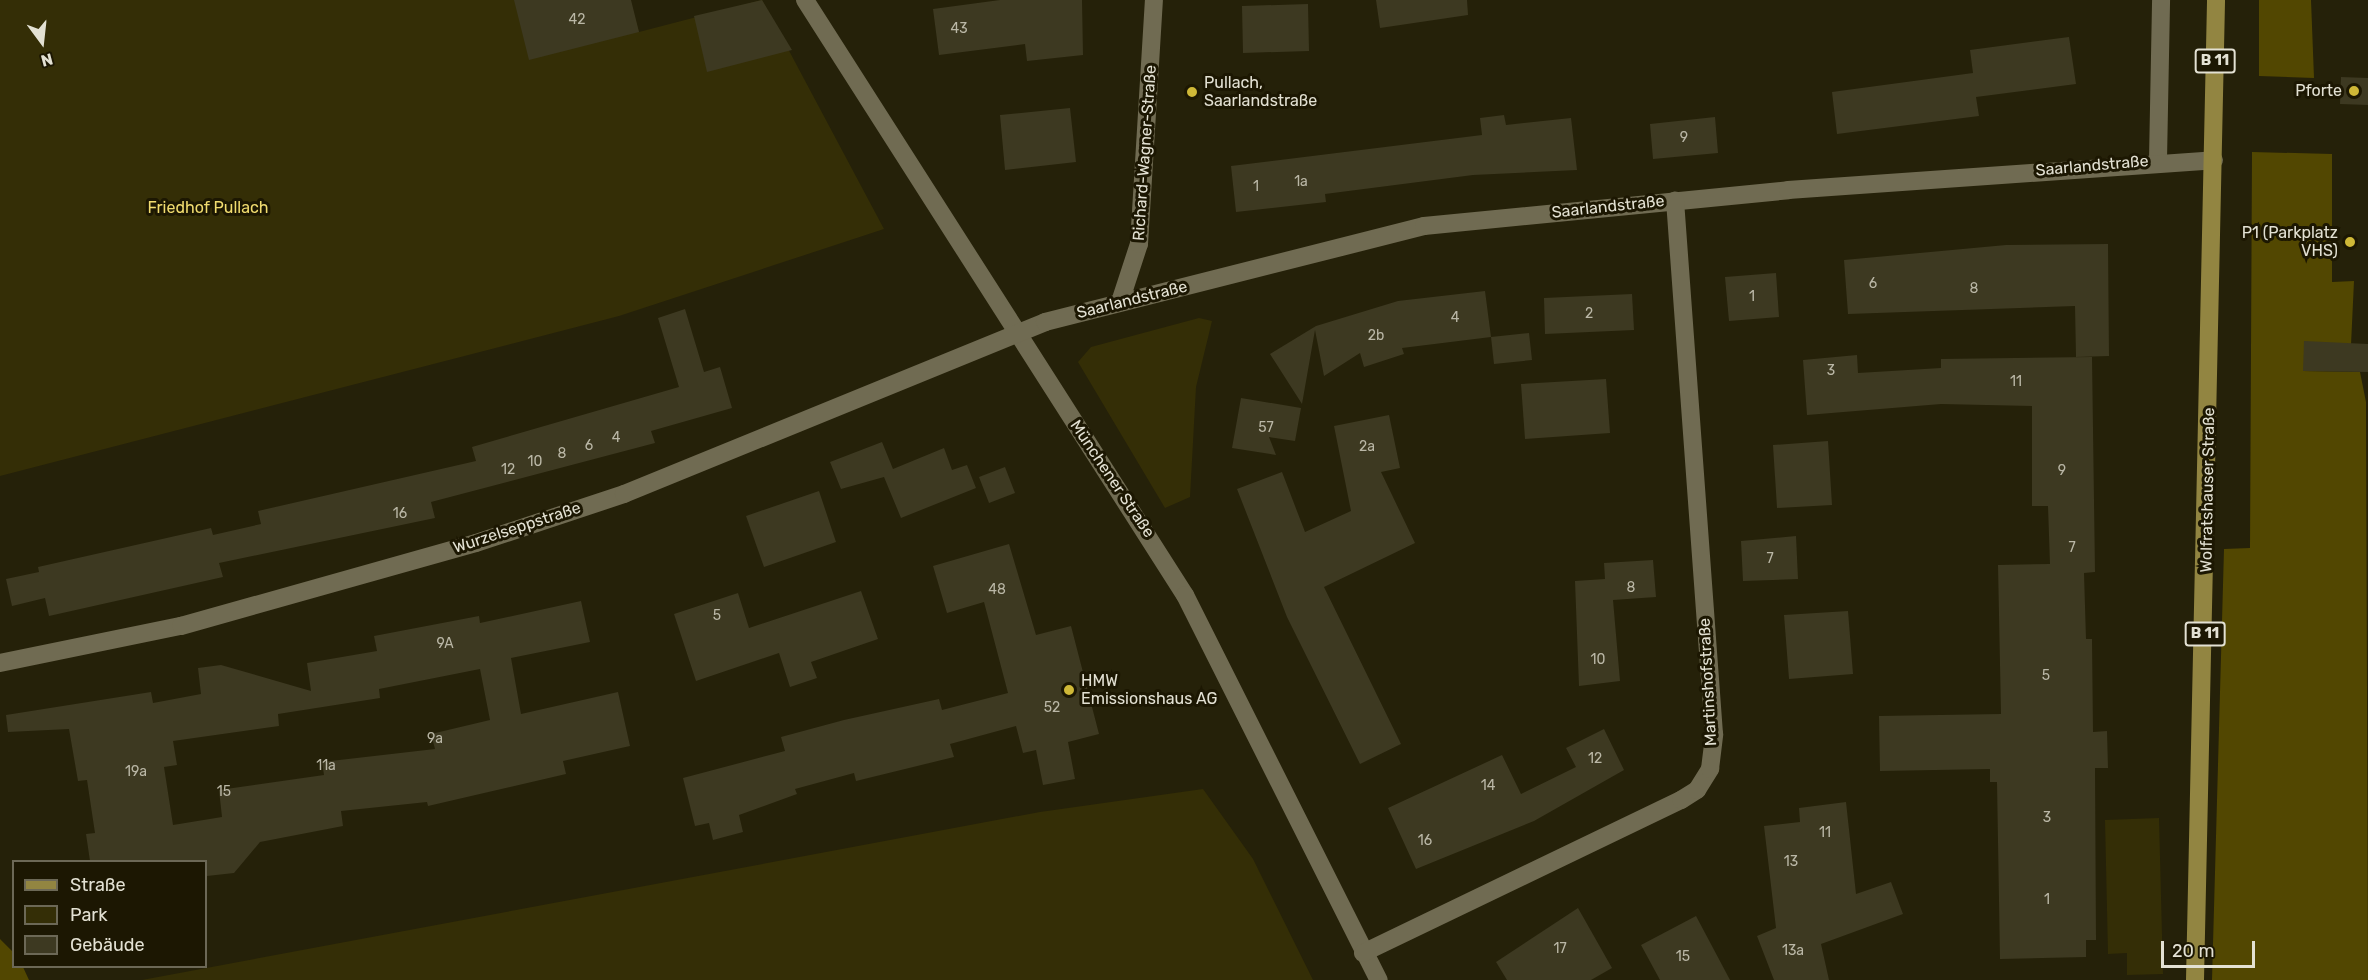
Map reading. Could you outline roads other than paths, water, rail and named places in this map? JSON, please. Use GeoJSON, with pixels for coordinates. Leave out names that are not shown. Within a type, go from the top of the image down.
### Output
{"type":"FeatureCollection","features":[{"type":"Feature","properties":{"kind":"main road","name":"Wolfratshauser Straße"},"geometry":{"type":"LineString","coordinates":[[2195,980],[2216,0]]}},
{"type":"Feature","properties":{"kind":"street","name":"Münchener Straße"},"geometry":{"type":"LineString","coordinates":[[805,0],[1015,334],[1185,595],[1363,953],[1379,980]]}},
{"type":"Feature","properties":{"kind":"street","name":"Richard-Wagner-Straße"},"geometry":{"type":"LineString","coordinates":[[1120,302],[1139,244],[1154,0]]}},
{"type":"Feature","properties":{"kind":"street"},"geometry":{"type":"LineString","coordinates":[[2158,160],[2161,0]]}},
{"type":"Feature","properties":{"kind":"street","name":"Saarlandstraße"},"geometry":{"type":"LineString","coordinates":[[1015,334],[1120,302],[1424,226],[1675,200],[2158,160],[2214,159]]}},
{"type":"Feature","properties":{"kind":"street","name":"Martinshofstraße"},"geometry":{"type":"LineString","coordinates":[[1363,953],[1681,800],[1697,790],[1710,769],[1714,734],[1675,200]]}},
{"type":"Feature","properties":{"kind":"street","name":"Wurzelseppstraße"},"geometry":{"type":"LineString","coordinates":[[0,663],[182,626],[494,537],[624,494],[1015,334]]}},
{"type":"Feature","properties":{"kind":"place","name":"Pforte"},"geometry":{"type":"Point","coordinates":[2354,91]}},
{"type":"Feature","properties":{"kind":"place","name":"Pullach, Saarlandstraße"},"geometry":{"type":"Point","coordinates":[1192,92]}},
{"type":"Feature","properties":{"kind":"place","name":"P1 (Parkplatz VHS)"},"geometry":{"type":"Point","coordinates":[2350,242]}},
{"type":"Feature","properties":{"kind":"place","name":"HMW Emissionshaus AG"},"geometry":{"type":"Point","coordinates":[1069,690]}},
{"type":"Feature","properties":{"kind":"park label","name":"Friedhof Pullach"},"geometry":{"type":"Point","coordinates":[208,208]}}]}
